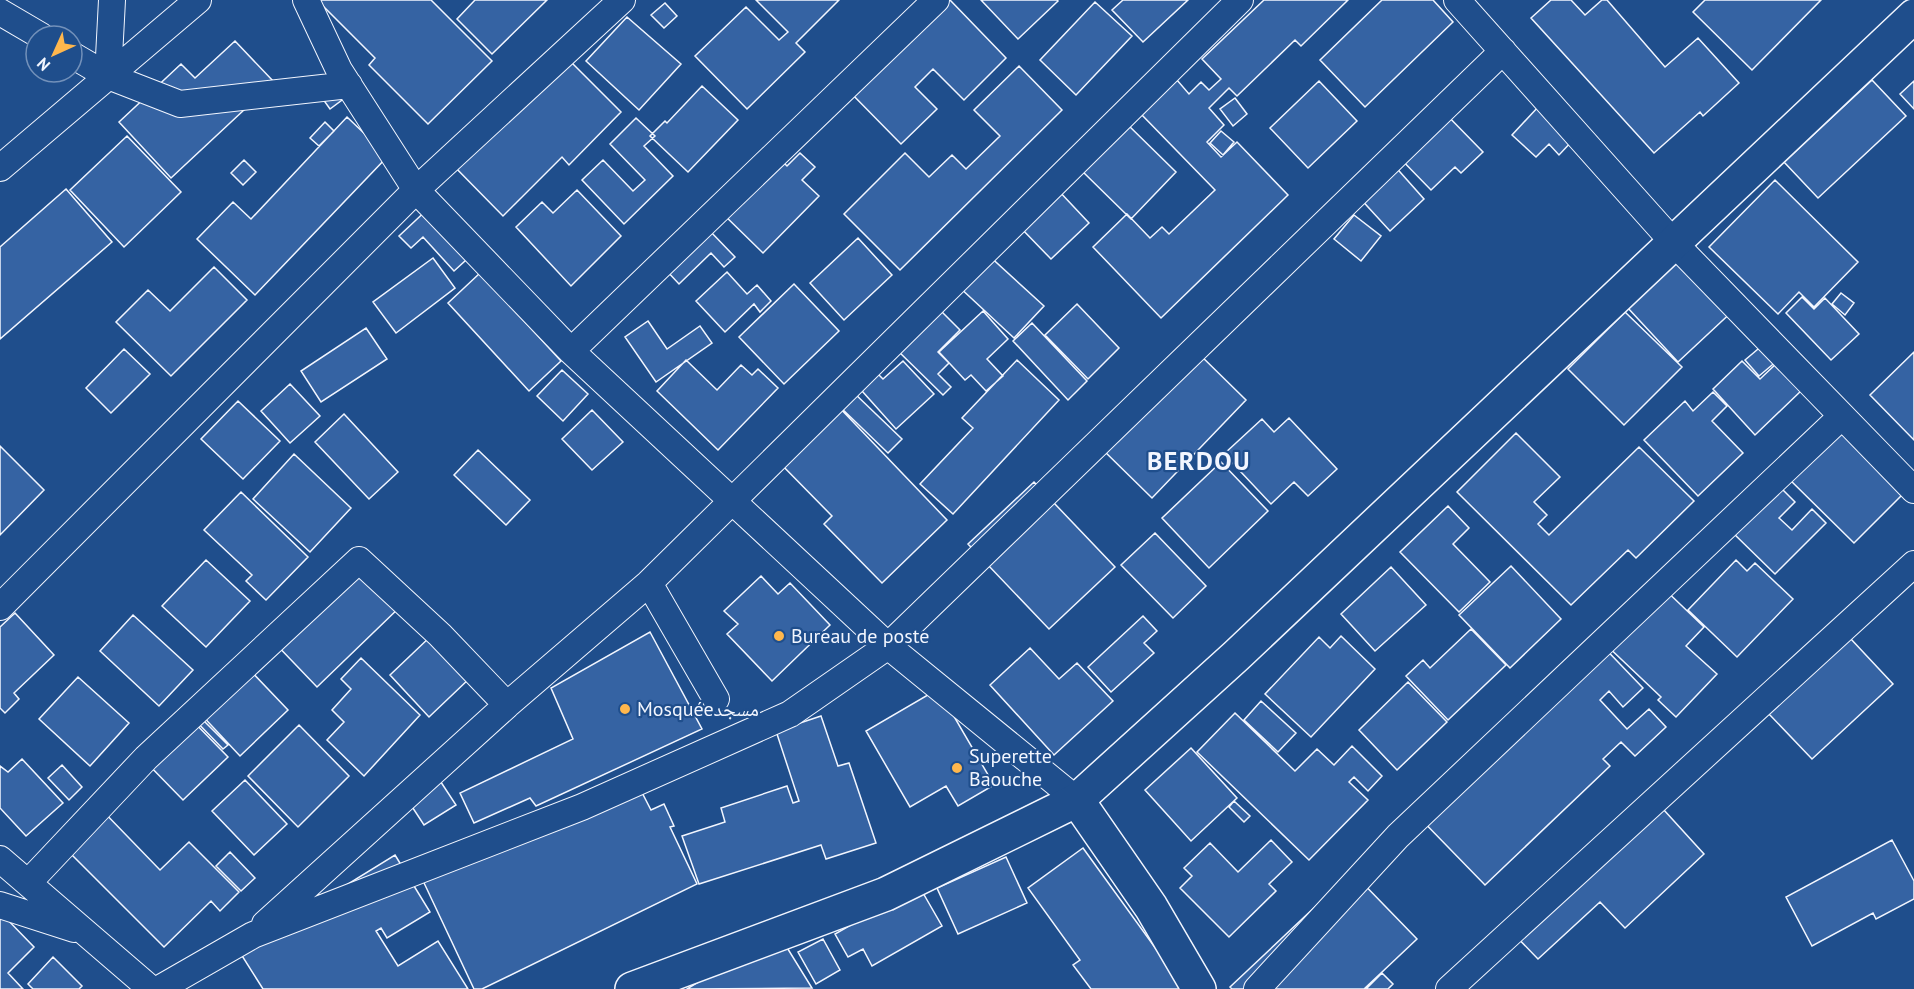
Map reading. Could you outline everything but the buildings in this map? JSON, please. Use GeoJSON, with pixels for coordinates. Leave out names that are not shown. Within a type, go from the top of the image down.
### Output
{"type":"FeatureCollection","features":[{"type":"Feature","properties":{"kind":"main road"},"geometry":{"type":"LineString","coordinates":[[641,987],[886,894],[1077,800],[1236,656],[1914,16]]}},
{"type":"Feature","properties":{"kind":"main road"},"geometry":{"type":"LineString","coordinates":[[1077,800],[1150,907],[1199,989]]}},
{"type":"Feature","properties":{"kind":"street"},"geometry":{"type":"LineString","coordinates":[[108,76],[112,0]]}},
{"type":"Feature","properties":{"kind":"street"},"geometry":{"type":"LineString","coordinates":[[0,168],[198,0]]}},
{"type":"Feature","properties":{"kind":"street"},"geometry":{"type":"LineString","coordinates":[[306,0],[349,85],[416,190],[571,351],[888,646],[1077,800]]}},
{"type":"Feature","properties":{"kind":"street"},"geometry":{"type":"LineString","coordinates":[[0,607],[416,190],[622,0]]}},
{"type":"Feature","properties":{"kind":"street"},"geometry":{"type":"LineString","coordinates":[[571,351],[936,0]]}},
{"type":"Feature","properties":{"kind":"street"},"geometry":{"type":"LineString","coordinates":[[253,935],[507,705],[649,583],[1240,0]]}},
{"type":"Feature","properties":{"kind":"street"},"geometry":{"type":"LineString","coordinates":[[1457,0],[1674,243],[1914,490]]}},
{"type":"Feature","properties":{"kind":"street"},"geometry":{"type":"LineString","coordinates":[[0,12],[24,26]]}},
{"type":"Feature","properties":{"kind":"street"},"geometry":{"type":"LineString","coordinates":[[159,989],[253,935],[582,807],[790,714],[888,646],[1503,51]]}},
{"type":"Feature","properties":{"kind":"street"},"geometry":{"type":"LineString","coordinates":[[84,62],[108,76],[180,104],[349,85]]}},
{"type":"Feature","properties":{"kind":"street"},"geometry":{"type":"LineString","coordinates":[[1257,989],[1398,836],[1842,416]]}},
{"type":"Feature","properties":{"kind":"street"},"geometry":{"type":"LineString","coordinates":[[28,883],[146,758],[359,560],[440,635],[507,705]]}},
{"type":"Feature","properties":{"kind":"street"},"geometry":{"type":"LineString","coordinates":[[1449,989],[1914,564]]}},
{"type":"Feature","properties":{"kind":"street"},"geometry":{"type":"LineString","coordinates":[[649,583],[716,699]]}},
{"type":"Feature","properties":{"kind":"street"},"geometry":{"type":"LineString","coordinates":[[0,859],[151,989]]}},
{"type":"Feature","properties":{"kind":"street"},"geometry":{"type":"LineString","coordinates":[[0,905],[85,933]]}},
{"type":"Feature","properties":{"kind":"place","name":"Bureau de poste"},"geometry":{"type":"Point","coordinates":[779,636]}},
{"type":"Feature","properties":{"kind":"place","name":"Mosquéeمسجد"},"geometry":{"type":"Point","coordinates":[625,709]}},
{"type":"Feature","properties":{"kind":"place","name":"Superette Baouche"},"geometry":{"type":"Point","coordinates":[957,768]}},
{"type":"Feature","properties":{"kind":"district","name":"BERDOU"},"geometry":{"type":"Point","coordinates":[1199,460]}}]}
